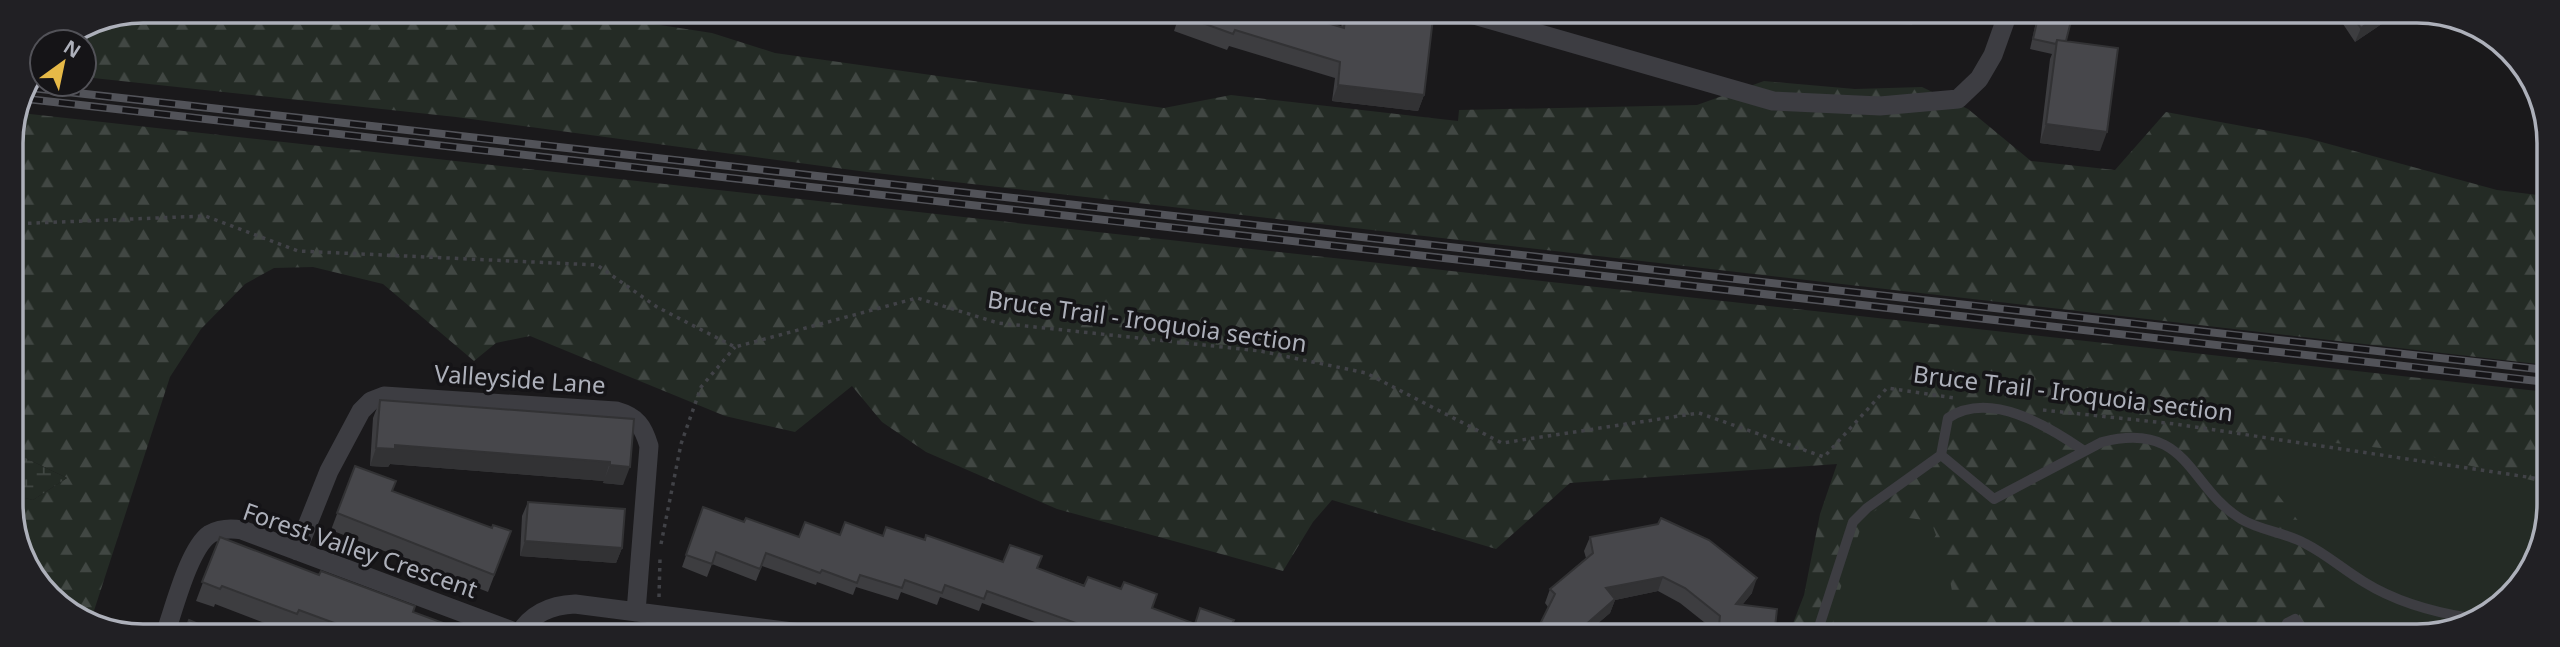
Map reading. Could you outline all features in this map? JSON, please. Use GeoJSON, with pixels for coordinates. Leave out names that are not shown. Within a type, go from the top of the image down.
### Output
{"type":"FeatureCollection","features":[{"type":"Feature","properties":{"kind":"street"},"geometry":{"type":"LineString","coordinates":[[1503,23],[1773,101],[1880,106],[1958,99],[1979,79],[1993,55],[2004,23]]}},
{"type":"Feature","properties":{"kind":"street","name":"Valleyside Lane"},"geometry":{"type":"LineString","coordinates":[[298,551],[329,471],[361,411],[371,401],[384,396],[617,411],[637,421],[643,428],[649,446],[636,612]]}},
{"type":"Feature","properties":{"kind":"street","name":"Forest Valley Crescent"},"geometry":{"type":"LineString","coordinates":[[169,624],[195,553],[208,535],[229,528],[242,530],[492,624]]}},
{"type":"Feature","properties":{"kind":"street"},"geometry":{"type":"LineString","coordinates":[[529,624],[541,611],[560,605],[636,612],[702,624]]}},
{"type":"Feature","properties":{"kind":"lane"},"geometry":{"type":"LineString","coordinates":[[1819,624],[1853,522],[1867,508],[1941,454],[1948,418],[1967,409],[2015,414],[2083,450]]}},
{"type":"Feature","properties":{"kind":"lane"},"geometry":{"type":"LineString","coordinates":[[1941,454],[1994,499],[2063,464],[2083,450],[2116,438],[2137,439],[2170,447],[2185,458],[2228,509],[2242,519],[2288,534],[2367,584],[2402,602],[2460,616]]}},
{"type":"Feature","properties":{"kind":"path"},"geometry":{"type":"LineString","coordinates":[[23,224],[205,216],[298,251],[597,265],[657,307],[735,347],[701,387],[681,444],[661,548],[659,617]]}},
{"type":"Feature","properties":{"kind":"path","name":"Bruce Trail - Iroquoia section"},"geometry":{"type":"LineString","coordinates":[[735,347],[917,298],[998,323],[1260,351],[1366,373],[1502,443],[1699,413],[1824,457],[1887,387],[1962,399]]}},
{"type":"Feature","properties":{"kind":"path","name":"Bruce Trail - Iroquoia section"},"geometry":{"type":"LineString","coordinates":[[2041,409],[2175,424],[2537,478]]}},
{"type":"Feature","properties":{"kind":"green space"},"geometry":{"type":"Polygon","coordinates":[[[143,23],[647,23],[712,33],[775,53],[1164,108],[1231,95],[1458,121],[1459,110],[1697,105],[1764,81],[1855,89],[1922,87],[1968,109],[2031,161],[2115,170],[2166,112],[2307,138],[2497,190],[2537,195],[2537,364],[867,172],[456,117],[98,79],[98,32],[120,25],[143,23]]]}},
{"type":"Feature","properties":{"kind":"green space"},"geometry":{"type":"Polygon","coordinates":[[[27,114],[2537,391],[2537,482],[2408,451],[2299,439],[2269,464],[2272,487],[2320,549],[2333,613],[2318,624],[1968,624],[1970,619],[1952,591],[1947,564],[1930,558],[1929,546],[1936,535],[1931,521],[1909,518],[1886,504],[1864,518],[1833,611],[1834,624],[1793,624],[1804,595],[1820,514],[1837,464],[1570,483],[1496,549],[1332,500],[1313,522],[1283,571],[1057,509],[926,452],[882,422],[852,386],[795,432],[725,416],[530,336],[496,343],[474,361],[383,284],[313,267],[274,268],[245,284],[201,329],[170,377],[93,613],[70,599],[48,577],[35,557],[25,527],[23,498],[33,500],[67,478],[23,457],[23,135],[27,114]]]}},
{"type":"Feature","properties":{"kind":"green space"},"geometry":{"type":"Polygon","coordinates":[[[1888,395],[2537,462],[2535,527],[2521,564],[2496,594],[2477,608],[2440,622],[1802,624],[1888,395]]]}},
{"type":"Feature","properties":{"kind":"green space"},"geometry":{"type":"Polygon","coordinates":[[[23,457],[67,478],[33,500],[23,498],[23,457]]]}},
{"type":"Feature","properties":{"kind":"building"},"geometry":{"type":"Polygon","coordinates":[[[1202,23],[1327,23],[1344,28],[1345,23],[1432,23],[1424,95],[1338,85],[1340,62],[1235,30],[1233,34],[1202,23]]]}},
{"type":"Feature","properties":{"kind":"building"},"geometry":{"type":"Polygon","coordinates":[[[2037,23],[2070,23],[2066,41],[2057,40],[2056,44],[2033,39],[2037,23]]]}},
{"type":"Feature","properties":{"kind":"building"},"geometry":{"type":"Polygon","coordinates":[[[2057,40],[2118,48],[2107,132],[2046,124],[2057,40]]]}},
{"type":"Feature","properties":{"kind":"building"},"geometry":{"type":"Polygon","coordinates":[[[380,400],[634,419],[630,467],[610,465],[610,462],[395,445],[395,449],[376,448],[380,400]]]}},
{"type":"Feature","properties":{"kind":"building"},"geometry":{"type":"Polygon","coordinates":[[[355,466],[396,481],[392,491],[492,528],[493,525],[511,531],[494,575],[337,513],[355,466]]]}},
{"type":"Feature","properties":{"kind":"building"},"geometry":{"type":"Polygon","coordinates":[[[528,502],[625,509],[622,548],[525,541],[528,502]]]}},
{"type":"Feature","properties":{"kind":"building"},"geometry":{"type":"Polygon","coordinates":[[[703,507],[744,522],[746,518],[799,537],[805,522],[840,535],[845,522],[883,536],[886,527],[925,540],[926,535],[1003,562],[1010,545],[1042,556],[1037,568],[1084,586],[1088,577],[1121,589],[1124,582],[1157,594],[1152,608],[1195,624],[1078,624],[987,591],[984,599],[945,585],[942,593],[905,580],[902,588],[860,575],[857,583],[766,553],[760,569],[716,552],[712,564],[686,555],[703,507]]]}},
{"type":"Feature","properties":{"kind":"building"},"geometry":{"type":"Polygon","coordinates":[[[1661,518],[1709,540],[1757,578],[1736,604],[1777,609],[1775,624],[1719,624],[1720,616],[1685,588],[1663,577],[1606,588],[1615,599],[1586,624],[1541,622],[1555,594],[1550,589],[1593,553],[1590,537],[1658,524],[1661,518]]]}},
{"type":"Feature","properties":{"kind":"building"},"geometry":{"type":"Polygon","coordinates":[[[220,537],[319,575],[321,571],[415,606],[413,612],[446,624],[337,624],[299,610],[297,614],[222,586],[220,589],[202,582],[220,537]]]}},
{"type":"Feature","properties":{"kind":"building"},"geometry":{"type":"Polygon","coordinates":[[[1200,608],[1234,620],[1232,624],[1195,624],[1200,608]]]}},
{"type":"Feature","properties":{"kind":"railway"},"geometry":{"type":"LineString","coordinates":[[98,95],[2537,369]]}},
{"type":"Feature","properties":{"kind":"railway"},"geometry":{"type":"LineString","coordinates":[[32,100],[2537,381]]}}]}
